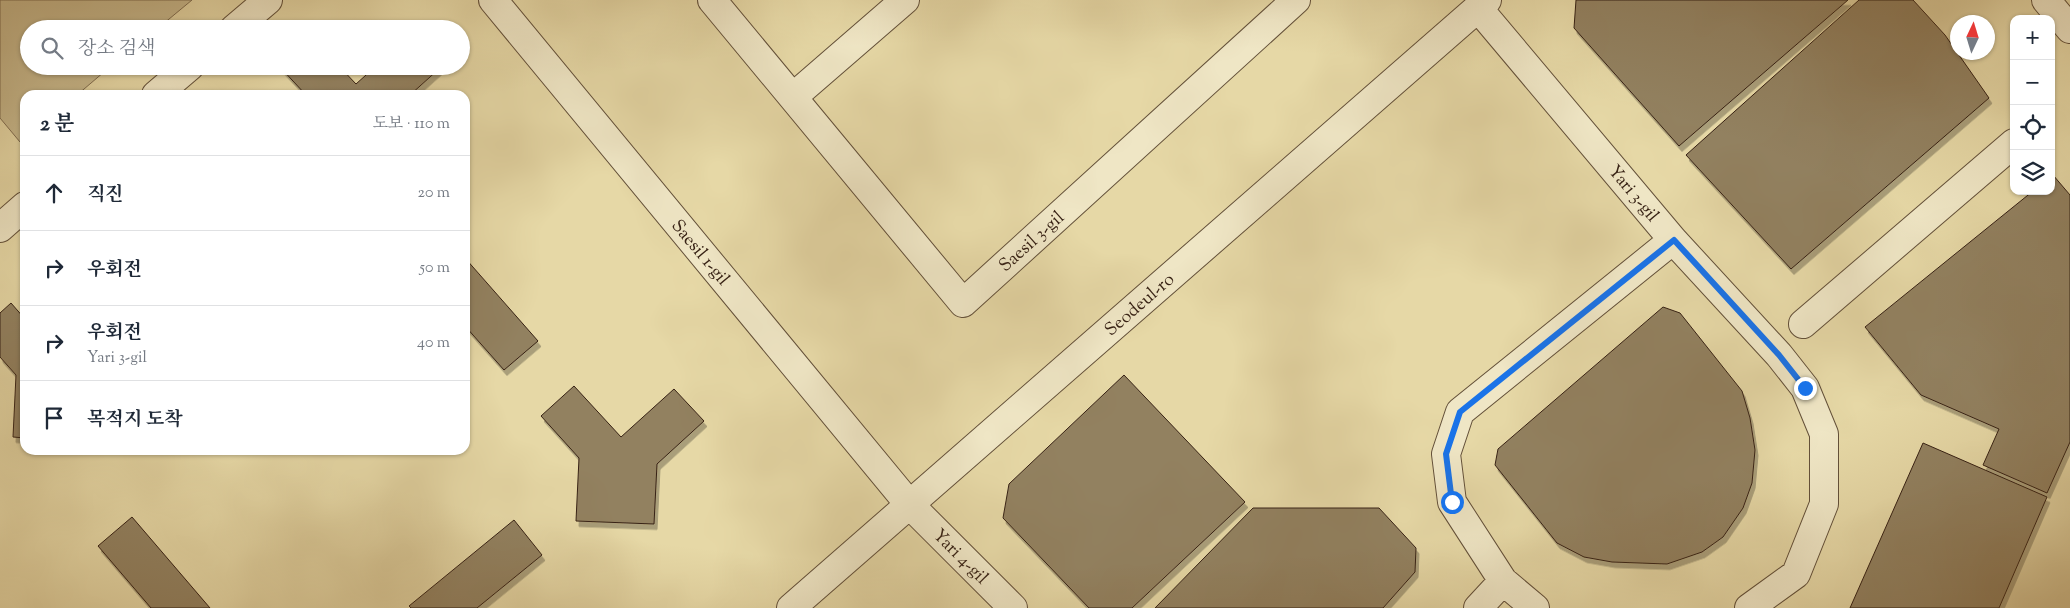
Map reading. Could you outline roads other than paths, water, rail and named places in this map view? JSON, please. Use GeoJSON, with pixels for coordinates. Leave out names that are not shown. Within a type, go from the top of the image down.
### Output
{"type":"FeatureCollection","features":[{"type":"Feature","properties":{"kind":"street"},"geometry":{"type":"LineString","coordinates":[[245,20],[268,0]]}},
{"type":"Feature","properties":{"kind":"street","name":"Saesil 1-gil"},"geometry":{"type":"LineString","coordinates":[[493,0],[909,504]]}},
{"type":"Feature","properties":{"kind":"street","name":"Saesil 3-gil"},"geometry":{"type":"LineString","coordinates":[[712,0],[963,302],[1296,0]]}},
{"type":"Feature","properties":{"kind":"street"},"geometry":{"type":"LineString","coordinates":[[793,97],[906,0]]}},
{"type":"Feature","properties":{"kind":"street"},"geometry":{"type":"LineString","coordinates":[[2046,0],[2070,29]]}},
{"type":"Feature","properties":{"kind":"street","name":"Seodeul-ro"},"geometry":{"type":"LineString","coordinates":[[791,608],[1482,4]]}},
{"type":"Feature","properties":{"kind":"street","name":"Yari 3-gil"},"geometry":{"type":"LineString","coordinates":[[1482,4],[1674,240],[1779,355],[1805,388],[1824,434],[1824,504],[1796,574],[1748,608]]}},
{"type":"Feature","properties":{"kind":"street"},"geometry":{"type":"LineString","coordinates":[[162,90],[179,75]]}},
{"type":"Feature","properties":{"kind":"street"},"geometry":{"type":"LineString","coordinates":[[1803,324],[2010,146]]}},
{"type":"Feature","properties":{"kind":"street"},"geometry":{"type":"LineString","coordinates":[[0,228],[20,210]]}},
{"type":"Feature","properties":{"kind":"street"},"geometry":{"type":"LineString","coordinates":[[1535,608],[1503,581],[1452,502],[1446,454],[1460,412],[1674,240]]}},
{"type":"Feature","properties":{"kind":"street","name":"Yari 4-gil"},"geometry":{"type":"LineString","coordinates":[[909,504],[1013,608]]}},
{"type":"Feature","properties":{"kind":"street"},"geometry":{"type":"LineString","coordinates":[[1478,608],[1503,581]]}}]}
